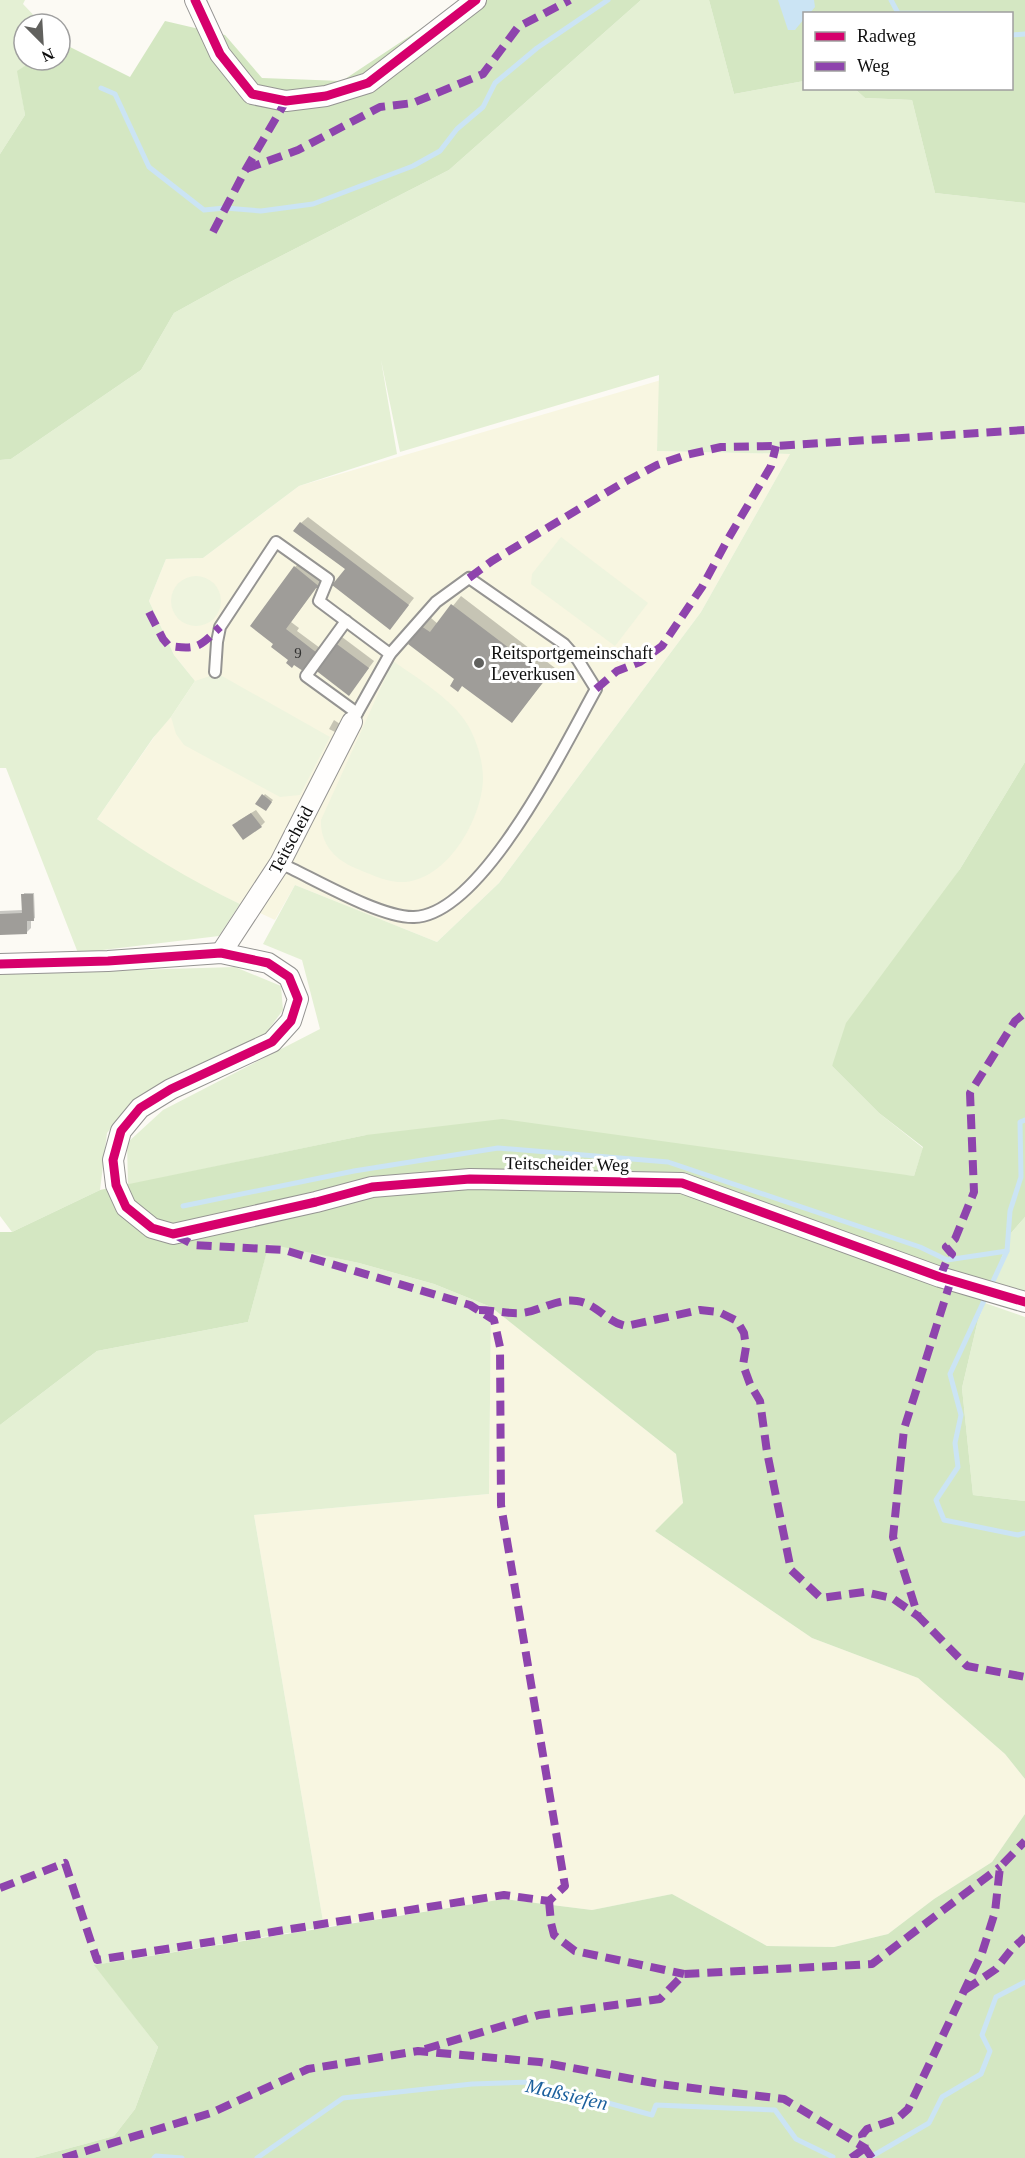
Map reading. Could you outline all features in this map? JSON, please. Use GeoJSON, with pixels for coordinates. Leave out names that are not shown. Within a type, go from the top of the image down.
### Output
{"type":"FeatureCollection","features":[{"type":"Feature","properties":{"kind":"street"},"geometry":{"type":"LineString","coordinates":[[195,0],[220,54],[252,94],[286,101],[326,96],[368,83],[476,0]]}},
{"type":"Feature","properties":{"kind":"street","name":"Teitscheid"},"geometry":{"type":"LineString","coordinates":[[221,953],[280,863],[354,718]]}},
{"type":"Feature","properties":{"kind":"street"},"geometry":{"type":"LineString","coordinates":[[0,964],[108,961],[221,953]]}},
{"type":"Feature","properties":{"kind":"street","name":"Teitscheider Weg"},"geometry":{"type":"LineString","coordinates":[[221,953],[268,963],[289,977],[298,999],[291,1021],[272,1042],[171,1089],[140,1108],[121,1131],[113,1160],[116,1185],[126,1207],[152,1228],[173,1234],[372,1187],[470,1179],[682,1183],[963,1284],[1025,1302]]}},
{"type":"Feature","properties":{"kind":"lane"},"geometry":{"type":"LineString","coordinates":[[215,672],[220,627],[276,542],[328,579],[319,601],[390,654]]}},
{"type":"Feature","properties":{"kind":"lane"},"geometry":{"type":"LineString","coordinates":[[280,863],[384,912],[414,917],[434,913],[455,900],[485,871],[497,855],[547,777],[596,689],[584,668],[564,644],[469,578],[436,602],[390,654],[354,718],[306,676],[346,621]]}},
{"type":"Feature","properties":{"kind":"shaded area"},"geometry":{"type":"Polygon","coordinates":[[[661,380],[657,451],[790,454],[701,612],[499,883],[437,942],[295,885],[275,920],[201,886],[151,856],[97,819],[195,681],[174,655],[149,601],[166,559],[203,558],[299,486],[661,380]]]}},
{"type":"Feature","properties":{"kind":"shaded area"},"geometry":{"type":"Polygon","coordinates":[[[491,1307],[676,1454],[683,1504],[655,1531],[812,1638],[918,1678],[1005,1754],[1025,1779],[1025,1814],[992,1862],[934,1899],[888,1934],[834,1947],[767,1946],[672,1894],[592,1910],[504,1899],[324,1927],[254,1515],[489,1494],[491,1307]]]}},
{"type":"Feature","properties":{"kind":"green space"},"geometry":{"type":"Polygon","coordinates":[[[0,0],[25,0],[23,4],[31,12],[12,12],[12,72],[18,72],[25,115],[0,154],[0,0]]]}},
{"type":"Feature","properties":{"kind":"green space"},"geometry":{"type":"Polygon","coordinates":[[[460,0],[641,0],[449,170],[174,313],[141,370],[11,459],[0,460],[0,154],[25,115],[17,72],[72,72],[72,48],[130,77],[165,21],[225,35],[262,78],[342,81],[446,12],[460,0]]]}},
{"type":"Feature","properties":{"kind":"green space"},"geometry":{"type":"Polygon","coordinates":[[[641,0],[709,0],[734,94],[803,81],[803,90],[856,90],[865,98],[912,100],[935,193],[1025,203],[1025,762],[960,869],[832,1066],[879,1113],[923,1148],[914,1176],[366,1135],[128,1185],[127,1143],[163,1110],[320,1029],[302,960],[263,944],[295,885],[437,942],[499,883],[701,612],[790,454],[657,451],[659,375],[400,452],[381,360],[397,454],[299,486],[203,558],[166,559],[149,601],[174,655],[195,681],[97,819],[167,864],[240,904],[219,936],[78,953],[6,768],[0,768],[0,460],[11,459],[141,370],[174,313],[449,170],[641,0]]]}},
{"type":"Feature","properties":{"kind":"green space"},"geometry":{"type":"Polygon","coordinates":[[[709,0],[1025,0],[1025,203],[935,193],[912,100],[865,98],[856,90],[1013,90],[1013,12],[803,12],[803,81],[734,94],[709,0]]]}},
{"type":"Feature","properties":{"kind":"green space"},"geometry":{"type":"Polygon","coordinates":[[[561,537],[648,603],[615,646],[531,584],[532,574],[561,537]]]}},
{"type":"Feature","properties":{"kind":"green space"},"geometry":{"type":"Polygon","coordinates":[[[191,576],[201,576],[214,583],[221,596],[221,606],[214,619],[201,626],[191,626],[182,622],[175,615],[171,606],[171,596],[175,587],[182,580],[191,576]]]}},
{"type":"Feature","properties":{"kind":"green space"},"geometry":{"type":"Polygon","coordinates":[[[393,661],[435,691],[463,717],[477,745],[483,779],[476,813],[458,847],[431,873],[415,880],[398,882],[355,868],[341,860],[326,843],[321,828],[321,820],[393,661]]]}},
{"type":"Feature","properties":{"kind":"green space"},"geometry":{"type":"Polygon","coordinates":[[[213,675],[222,676],[330,737],[300,795],[280,797],[184,745],[176,734],[171,717],[195,681],[213,675]]]}},
{"type":"Feature","properties":{"kind":"green space"},"geometry":{"type":"Polygon","coordinates":[[[1025,762],[1025,1217],[1011,1233],[978,1320],[962,1388],[973,1495],[1025,1501],[1025,1779],[1005,1754],[918,1678],[812,1638],[655,1531],[683,1503],[676,1454],[491,1307],[434,1284],[359,1263],[269,1244],[248,1322],[97,1351],[0,1425],[0,1232],[12,1232],[100,1190],[366,1135],[502,1119],[914,1176],[923,1147],[879,1113],[832,1066],[846,1023],[960,869],[1025,762]]]}},
{"type":"Feature","properties":{"kind":"green space"},"geometry":{"type":"Polygon","coordinates":[[[235,967],[281,986],[283,1010],[263,1037],[132,1101],[107,1133],[100,1190],[12,1232],[0,1216],[0,974],[235,967]]]}},
{"type":"Feature","properties":{"kind":"green space"},"geometry":{"type":"Polygon","coordinates":[[[1025,1217],[1025,1293],[993,1282],[1011,1233],[1025,1217]]]}},
{"type":"Feature","properties":{"kind":"green space"},"geometry":{"type":"Polygon","coordinates":[[[269,1243],[359,1263],[434,1284],[491,1307],[489,1494],[254,1515],[324,1927],[95,1965],[158,2047],[135,2109],[114,2136],[33,2158],[0,2158],[0,1425],[97,1351],[248,1322],[269,1243]]]}},
{"type":"Feature","properties":{"kind":"green space"},"geometry":{"type":"Polygon","coordinates":[[[985,1303],[1025,1317],[1025,1501],[973,1495],[962,1388],[978,1320],[985,1303]]]}},
{"type":"Feature","properties":{"kind":"green space"},"geometry":{"type":"Polygon","coordinates":[[[1025,1814],[1025,2158],[33,2158],[114,2136],[135,2109],[158,2047],[94,1965],[504,1899],[592,1910],[672,1894],[767,1946],[834,1947],[888,1934],[934,1899],[992,1862],[1025,1814]]]}},
{"type":"Feature","properties":{"kind":"water"},"geometry":{"type":"Polygon","coordinates":[[[778,0],[814,0],[815,7],[811,12],[803,12],[803,20],[795,30],[788,30],[778,0]]]}},
{"type":"Feature","properties":{"kind":"building"},"geometry":{"type":"Polygon","coordinates":[[[300,522],[409,605],[390,630],[332,585],[345,569],[293,531],[300,522]]]}},
{"type":"Feature","properties":{"kind":"building"},"geometry":{"type":"Polygon","coordinates":[[[294,566],[321,588],[316,588],[286,629],[317,653],[303,671],[294,665],[292,668],[286,663],[288,660],[271,647],[273,644],[250,626],[294,566]]]}},
{"type":"Feature","properties":{"kind":"building"},"geometry":{"type":"Polygon","coordinates":[[[451,604],[547,677],[512,723],[462,686],[458,692],[450,686],[454,679],[408,644],[421,626],[430,632],[451,604]]]}},
{"type":"Feature","properties":{"kind":"building"},"geometry":{"type":"Polygon","coordinates":[[[334,642],[369,668],[349,696],[314,669],[334,642]]]}},
{"type":"Feature","properties":{"kind":"building"},"geometry":{"type":"Polygon","coordinates":[[[262,794],[272,802],[266,811],[255,804],[262,794]]]}},
{"type":"Feature","properties":{"kind":"building"},"geometry":{"type":"Polygon","coordinates":[[[251,813],[262,827],[243,840],[232,825],[251,813]]]}},
{"type":"Feature","properties":{"kind":"building"},"geometry":{"type":"Polygon","coordinates":[[[21,894],[33,894],[34,921],[27,921],[27,934],[0,935],[0,914],[22,913],[21,894]]]}},
{"type":"Feature","properties":{"kind":"waterway"},"geometry":{"type":"LineString","coordinates":[[101,88],[115,94],[149,167],[204,210],[225,208],[261,211],[313,204],[413,166],[440,151],[457,129],[483,107],[495,83],[537,48],[608,0]]}},
{"type":"Feature","properties":{"kind":"waterway"},"geometry":{"type":"LineString","coordinates":[[891,0],[897,12]]}},
{"type":"Feature","properties":{"kind":"waterway"},"geometry":{"type":"LineString","coordinates":[[1013,35],[1025,34]]}},
{"type":"Feature","properties":{"kind":"waterway"},"geometry":{"type":"LineString","coordinates":[[1025,1120],[1020,1122],[1021,1177],[1010,1211],[1007,1251],[950,1374],[961,1415],[955,1443],[958,1467],[936,1500],[944,1520],[1018,1535],[1025,1533]]}},
{"type":"Feature","properties":{"kind":"waterway"},"geometry":{"type":"LineString","coordinates":[[183,1206],[354,1171],[498,1148],[668,1162],[920,1247],[947,1260],[1007,1251]]}},
{"type":"Feature","properties":{"kind":"waterway"},"geometry":{"type":"LineString","coordinates":[[869,2158],[929,2123],[942,2097],[981,2074],[990,2051],[982,2035],[996,1997],[1025,1982]]}},
{"type":"Feature","properties":{"kind":"waterway","name":"Maßsiefen"},"geometry":{"type":"LineString","coordinates":[[257,2158],[343,2098],[472,2084],[531,2082],[652,2115],[656,2105],[775,2110],[796,2139],[833,2157]]}},
{"type":"Feature","properties":{"kind":"waterway","name":"Maßsiefen"},"geometry":{"type":"LineString","coordinates":[[154,2158],[156,2156],[182,2158]]}},
{"type":"Feature","properties":{"kind":"marked path"},"geometry":{"type":"LineString","coordinates":[[246,169],[298,150],[380,107],[413,103],[483,74],[518,27],[570,0]]}},
{"type":"Feature","properties":{"kind":"marked path"},"geometry":{"type":"LineString","coordinates":[[213,232],[246,169],[286,101]]}},
{"type":"Feature","properties":{"kind":"marked path"},"geometry":{"type":"LineString","coordinates":[[469,578],[492,561],[619,485],[657,465],[686,455],[721,447],[776,446],[1025,430]]}},
{"type":"Feature","properties":{"kind":"marked path"},"geometry":{"type":"LineString","coordinates":[[596,689],[617,671],[640,662],[662,646],[702,587],[771,466],[776,446]]}},
{"type":"Feature","properties":{"kind":"marked path"},"geometry":{"type":"LineString","coordinates":[[149,612],[169,646],[186,648],[198,646],[220,627]]}},
{"type":"Feature","properties":{"kind":"marked path"},"geometry":{"type":"LineString","coordinates":[[940,1277],[952,1254],[946,1247],[955,1239],[974,1192],[970,1093],[1015,1021],[1025,1013]]}},
{"type":"Feature","properties":{"kind":"marked path"},"geometry":{"type":"LineString","coordinates":[[0,1888],[65,1863],[97,1960],[504,1895],[549,1901],[565,1886],[501,1505],[500,1347],[494,1320],[470,1305],[284,1250],[194,1245],[173,1234]]}},
{"type":"Feature","properties":{"kind":"marked path"},"geometry":{"type":"LineString","coordinates":[[951,1280],[904,1429],[893,1537],[918,1616],[967,1666],[1025,1677]]}},
{"type":"Feature","properties":{"kind":"marked path"},"geometry":{"type":"LineString","coordinates":[[479,1310],[522,1313],[556,1303],[577,1301],[591,1306],[613,1321],[626,1326],[700,1310],[719,1312],[737,1321],[744,1333],[746,1347],[743,1365],[760,1401],[767,1452],[791,1570],[821,1598],[864,1592],[892,1598],[918,1616]]}},
{"type":"Feature","properties":{"kind":"marked path"},"geometry":{"type":"LineString","coordinates":[[872,2158],[865,2148],[862,2135],[867,2129],[897,2119],[908,2109],[982,1953],[995,1912],[1000,1867],[1025,1841]]}},
{"type":"Feature","properties":{"kind":"marked path"},"geometry":{"type":"LineString","coordinates":[[425,2049],[539,2015],[660,1999],[684,1974],[872,1964],[1000,1867]]}},
{"type":"Feature","properties":{"kind":"marked path"},"geometry":{"type":"LineString","coordinates":[[549,1901],[554,1935],[575,1951],[684,1974]]}},
{"type":"Feature","properties":{"kind":"marked path"},"geometry":{"type":"LineString","coordinates":[[965,1990],[996,1969],[1025,1937]]}},
{"type":"Feature","properties":{"kind":"marked path"},"geometry":{"type":"LineString","coordinates":[[63,2158],[211,2113],[308,2069],[418,2051],[540,2062],[659,2084],[784,2099],[865,2148]]}},
{"type":"Feature","properties":{"kind":"marked path"},"geometry":{"type":"LineString","coordinates":[[851,2158],[865,2148]]}},
{"type":"Feature","properties":{"kind":"cycle path"},"geometry":{"type":"LineString","coordinates":[[195,0],[220,54],[252,94],[286,101],[326,96],[368,83],[476,0]]}},
{"type":"Feature","properties":{"kind":"cycle path"},"geometry":{"type":"LineString","coordinates":[[0,964],[108,961],[221,953],[268,963],[289,977],[298,999],[291,1021],[272,1042],[171,1089],[140,1108],[121,1131],[113,1160],[116,1185],[126,1207],[152,1228],[173,1234],[372,1187],[470,1179],[682,1183],[940,1277],[1025,1302]]}},
{"type":"Feature","properties":{"kind":"place","name":"Reitsportgemeinschaft Leverkusen"},"geometry":{"type":"Point","coordinates":[479,663]}}]}
